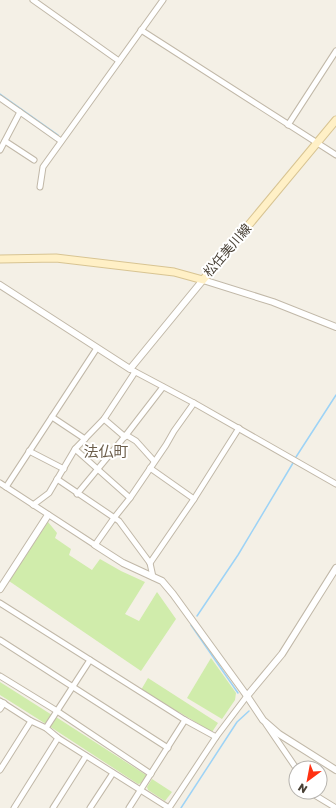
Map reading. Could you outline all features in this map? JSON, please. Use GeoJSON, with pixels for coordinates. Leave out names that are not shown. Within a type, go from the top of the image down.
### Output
{"type":"FeatureCollection","features":[{"type":"Feature","properties":{"kind":"main road","name":"松任美川線"},"geometry":{"type":"LineString","coordinates":[[0,259],[56,258],[174,272],[203,280],[336,120]]}},
{"type":"Feature","properties":{"kind":"street"},"geometry":{"type":"LineString","coordinates":[[33,0],[119,61]]}},
{"type":"Feature","properties":{"kind":"street"},"geometry":{"type":"LineString","coordinates":[[40,187],[43,167],[163,0]]}},
{"type":"Feature","properties":{"kind":"street"},"geometry":{"type":"LineString","coordinates":[[141,30],[336,155]]}},
{"type":"Feature","properties":{"kind":"street"},"geometry":{"type":"LineString","coordinates":[[288,125],[336,51]]}},
{"type":"Feature","properties":{"kind":"street"},"geometry":{"type":"LineString","coordinates":[[0,98],[61,141]]}},
{"type":"Feature","properties":{"kind":"street"},"geometry":{"type":"LineString","coordinates":[[0,150],[20,112]]}},
{"type":"Feature","properties":{"kind":"street"},"geometry":{"type":"LineString","coordinates":[[5,141],[34,160]]}},
{"type":"Feature","properties":{"kind":"street"},"geometry":{"type":"LineString","coordinates":[[33,505],[49,493],[75,449],[104,419],[132,370],[203,280],[273,302],[336,327]]}},
{"type":"Feature","properties":{"kind":"street"},"geometry":{"type":"LineString","coordinates":[[0,285],[132,370],[239,428],[336,484]]}},
{"type":"Feature","properties":{"kind":"street"},"geometry":{"type":"LineString","coordinates":[[6,487],[97,348]]}},
{"type":"Feature","properties":{"kind":"street"},"geometry":{"type":"LineString","coordinates":[[77,494],[163,387]]}},
{"type":"Feature","properties":{"kind":"street"},"geometry":{"type":"LineString","coordinates":[[95,545],[130,498],[194,403]]}},
{"type":"Feature","properties":{"kind":"street"},"geometry":{"type":"LineString","coordinates":[[52,417],[85,439]]}},
{"type":"Feature","properties":{"kind":"street"},"geometry":{"type":"LineString","coordinates":[[104,419],[125,436],[136,441],[154,461]]}},
{"type":"Feature","properties":{"kind":"street"},"geometry":{"type":"LineString","coordinates":[[150,564],[194,499],[239,428]]}},
{"type":"Feature","properties":{"kind":"street"},"geometry":{"type":"LineString","coordinates":[[75,449],[130,498]]}},
{"type":"Feature","properties":{"kind":"street"},"geometry":{"type":"LineString","coordinates":[[29,451],[64,468]]}},
{"type":"Feature","properties":{"kind":"street"},"geometry":{"type":"LineString","coordinates":[[150,468],[194,499]]}},
{"type":"Feature","properties":{"kind":"street"},"geometry":{"type":"LineString","coordinates":[[57,479],[77,494],[119,521],[150,564],[154,577]]}},
{"type":"Feature","properties":{"kind":"street"},"geometry":{"type":"LineString","coordinates":[[0,483],[123,563],[162,582],[173,594],[247,696],[290,760]]}},
{"type":"Feature","properties":{"kind":"street"},"geometry":{"type":"LineString","coordinates":[[0,589],[48,515]]}},
{"type":"Feature","properties":{"kind":"street"},"geometry":{"type":"LineString","coordinates":[[0,709],[2,702],[31,721],[46,728],[58,738],[169,808],[216,737],[247,696],[282,654],[336,568]]}},
{"type":"Feature","properties":{"kind":"street"},"geometry":{"type":"LineString","coordinates":[[0,603],[185,720],[216,737]]}},
{"type":"Feature","properties":{"kind":"street"},"geometry":{"type":"LineString","coordinates":[[0,640],[168,748]]}},
{"type":"Feature","properties":{"kind":"street"},"geometry":{"type":"LineString","coordinates":[[46,728],[90,660]]}},
{"type":"Feature","properties":{"kind":"street"},"geometry":{"type":"LineString","coordinates":[[0,676],[151,774]]}},
{"type":"Feature","properties":{"kind":"street"},"geometry":{"type":"LineString","coordinates":[[129,808],[185,720]]}},
{"type":"Feature","properties":{"kind":"street"},"geometry":{"type":"LineString","coordinates":[[263,720],[279,734],[336,770]]}},
{"type":"Feature","properties":{"kind":"street"},"geometry":{"type":"LineString","coordinates":[[0,770],[31,721]]}},
{"type":"Feature","properties":{"kind":"street"},"geometry":{"type":"LineString","coordinates":[[14,808],[58,738]]}},
{"type":"Feature","properties":{"kind":"street"},"geometry":{"type":"LineString","coordinates":[[53,808],[86,756]]}},
{"type":"Feature","properties":{"kind":"street"},"geometry":{"type":"LineString","coordinates":[[90,808],[113,773]]}},
{"type":"Feature","properties":{"kind":"street"},"geometry":{"type":"LineString","coordinates":[[323,800],[336,808]]}},
{"type":"Feature","properties":{"kind":"green space"},"geometry":{"type":"Polygon","coordinates":[[[48,522],[57,533],[55,538],[71,549],[69,555],[92,570],[100,559],[145,582],[125,614],[139,621],[157,592],[176,619],[141,671],[9,581],[48,522]]]}},
{"type":"Feature","properties":{"kind":"green space"},"geometry":{"type":"Polygon","coordinates":[[[211,658],[236,693],[235,700],[222,719],[187,698],[211,658]]]}},
{"type":"Feature","properties":{"kind":"green space"},"geometry":{"type":"Polygon","coordinates":[[[148,678],[218,723],[212,732],[179,712],[173,711],[141,690],[148,678]]]}},
{"type":"Feature","properties":{"kind":"green space"},"geometry":{"type":"Polygon","coordinates":[[[0,682],[52,715],[46,724],[0,695],[0,682]]]}},
{"type":"Feature","properties":{"kind":"green space"},"geometry":{"type":"Polygon","coordinates":[[[56,717],[146,775],[142,783],[138,784],[49,726],[56,717]]]}},
{"type":"Feature","properties":{"kind":"green space"},"geometry":{"type":"Polygon","coordinates":[[[152,779],[172,792],[165,801],[148,790],[147,787],[152,779]]]}},
{"type":"Feature","properties":{"kind":"waterway"},"geometry":{"type":"LineString","coordinates":[[0,94],[58,135]]}},
{"type":"Feature","properties":{"kind":"waterway"},"geometry":{"type":"LineString","coordinates":[[296,457],[336,395]]}},
{"type":"Feature","properties":{"kind":"waterway"},"geometry":{"type":"LineString","coordinates":[[197,616],[238,555],[293,463]]}},
{"type":"Feature","properties":{"kind":"waterway"},"geometry":{"type":"LineString","coordinates":[[191,625],[238,693]]}},
{"type":"Feature","properties":{"kind":"waterway"},"geometry":{"type":"LineString","coordinates":[[181,808],[237,722],[249,711]]}},
{"type":"Feature","properties":{"kind":"district","name":"法仏町"},"geometry":{"type":"Point","coordinates":[106,451]}}]}
